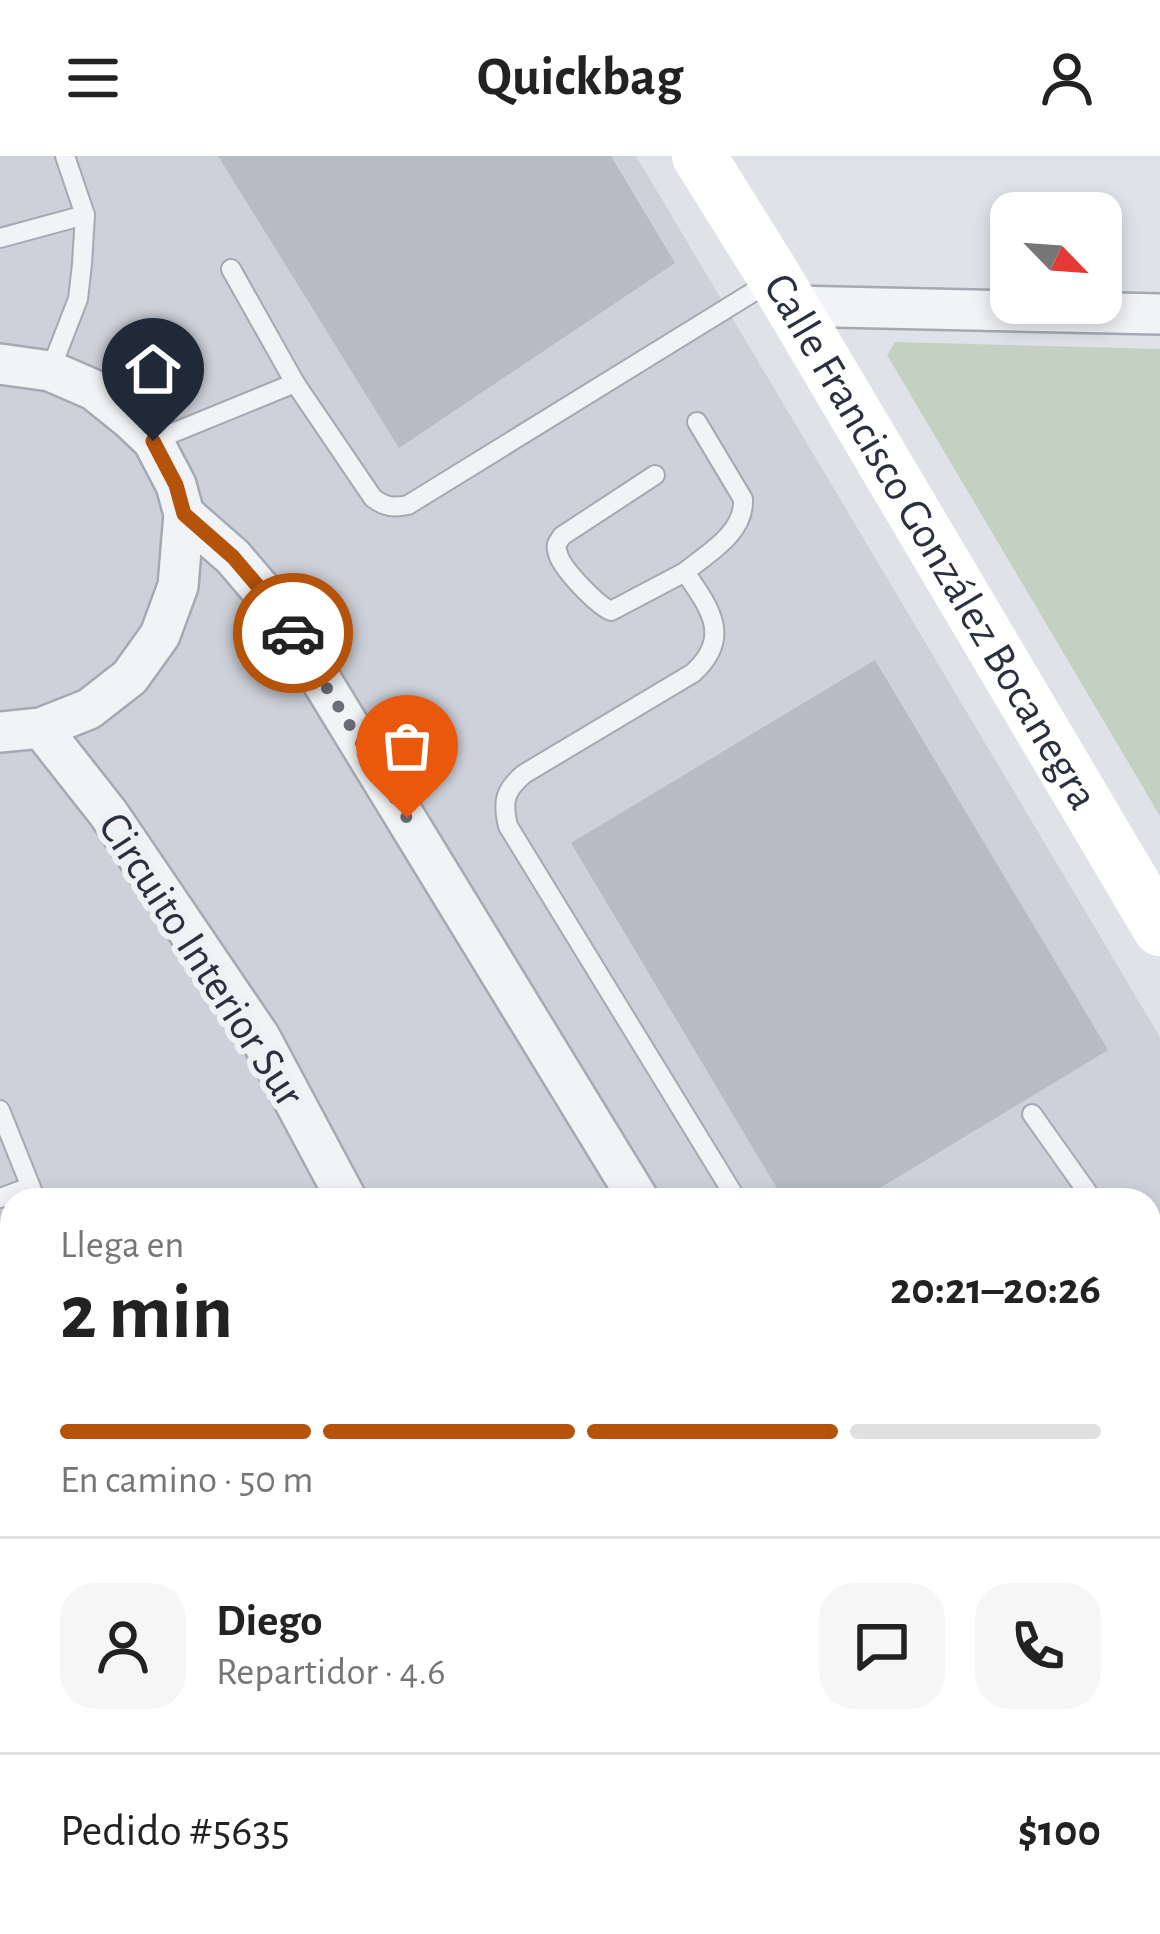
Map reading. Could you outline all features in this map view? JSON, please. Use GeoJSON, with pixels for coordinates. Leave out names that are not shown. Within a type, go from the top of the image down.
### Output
{"type":"FeatureCollection","features":[{"type":"Feature","properties":{"kind":"street","name":"Calle Francisco González Bocanegra"},"geometry":{"type":"LineString","coordinates":[[699,156],[1160,929]]}},
{"type":"Feature","properties":{"kind":"street"},"geometry":{"type":"LineString","coordinates":[[783,292],[1160,314]]}},
{"type":"Feature","properties":{"kind":"street"},"geometry":{"type":"LineString","coordinates":[[0,364],[50,371],[94,390],[153,441],[176,485],[184,514],[178,586],[160,635],[130,677],[89,709],[40,728],[0,732]]}},
{"type":"Feature","properties":{"kind":"street"},"geometry":{"type":"LineString","coordinates":[[184,514],[233,557],[279,611],[632,1188]]}},
{"type":"Feature","properties":{"kind":"street","name":"Circuito Interior Sur"},"geometry":{"type":"LineString","coordinates":[[40,728],[108,812],[260,1037],[341,1188]]}},
{"type":"Feature","properties":{"kind":"lane"},"geometry":{"type":"LineString","coordinates":[[50,371],[77,298],[85,215],[65,156]]}},
{"type":"Feature","properties":{"kind":"lane"},"geometry":{"type":"LineString","coordinates":[[0,238],[85,215]]}},
{"type":"Feature","properties":{"kind":"lane"},"geometry":{"type":"LineString","coordinates":[[231,269],[295,383],[373,499],[394,508],[422,499],[783,292]]}},
{"type":"Feature","properties":{"kind":"lane"},"geometry":{"type":"LineString","coordinates":[[153,441],[295,383]]}},
{"type":"Feature","properties":{"kind":"lane"},"geometry":{"type":"LineString","coordinates":[[655,475],[562,536],[557,544],[560,560],[611,611],[685,572],[733,532],[744,509],[697,422]]}},
{"type":"Feature","properties":{"kind":"lane"},"geometry":{"type":"LineString","coordinates":[[685,572],[712,611],[715,627],[706,660],[693,673],[524,774],[506,792],[505,813],[508,826],[730,1188]]}},
{"type":"Feature","properties":{"kind":"lane"},"geometry":{"type":"LineString","coordinates":[[0,1110],[31,1188]]}},
{"type":"Feature","properties":{"kind":"lane"},"geometry":{"type":"LineString","coordinates":[[1032,1114],[1084,1188]]}},
{"type":"Feature","properties":{"kind":"shaded area"},"geometry":{"type":"Polygon","coordinates":[[[0,156],[636,156],[1160,1037],[1160,1188],[0,1188],[0,156]]]}},
{"type":"Feature","properties":{"kind":"green space"},"geometry":{"type":"Polygon","coordinates":[[[895,342],[1160,349],[1160,816],[887,355],[895,342]]]}},
{"type":"Feature","properties":{"kind":"building"},"geometry":{"type":"Polygon","coordinates":[[[218,156],[611,156],[675,263],[399,448],[218,156]]]}},
{"type":"Feature","properties":{"kind":"building"},"geometry":{"type":"Polygon","coordinates":[[[875,660],[1108,1050],[880,1188],[777,1188],[571,843],[875,660]]]}},
{"type":"Feature","properties":{"kind":"way so far"},"geometry":{"type":"LineString","coordinates":[[293,633],[407,818]]}},
{"type":"Feature","properties":{"kind":"route"},"geometry":{"type":"LineString","coordinates":[[153,441],[176,485],[184,514],[233,557],[293,633]]}}]}
